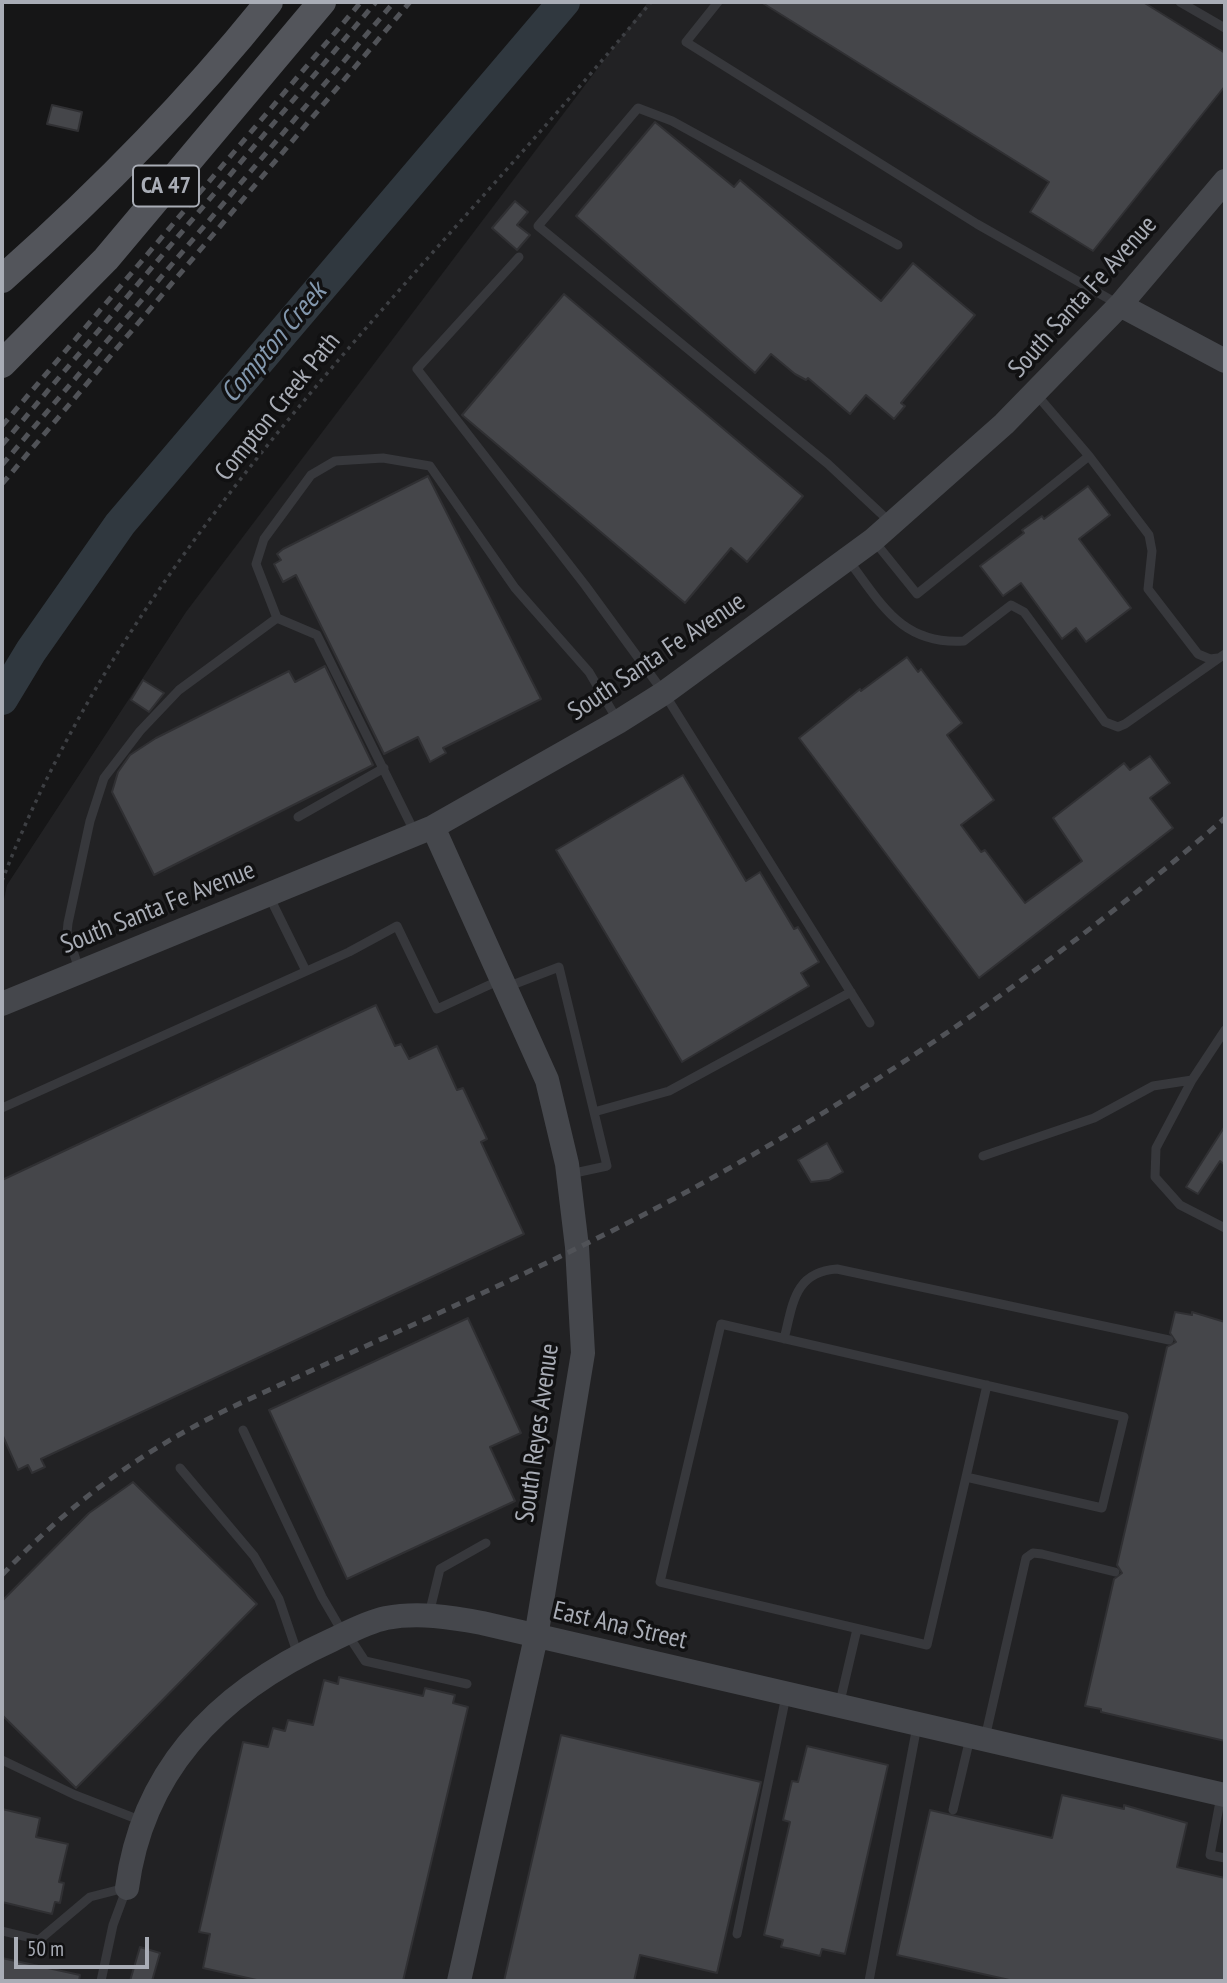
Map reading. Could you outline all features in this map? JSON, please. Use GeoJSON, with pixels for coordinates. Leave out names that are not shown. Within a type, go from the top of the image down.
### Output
{"type":"FeatureCollection","features":[{"type":"Feature","properties":{"kind":"main road","name":"CA 47"},"geometry":{"type":"LineString","coordinates":[[2,279],[76,214],[222,61],[270,2]]}},
{"type":"Feature","properties":{"kind":"main road","name":"CA 47"},"geometry":{"type":"LineString","coordinates":[[2,364],[106,258],[322,2]]}},
{"type":"Feature","properties":{"kind":"street","name":"South Santa Fe Avenue"},"geometry":{"type":"LineString","coordinates":[[2,1004],[425,831],[618,722],[664,693],[848,560],[1036,394],[1120,305],[1225,181]]}},
{"type":"Feature","properties":{"kind":"street"},"geometry":{"type":"LineString","coordinates":[[1120,305],[1221,355]]}},
{"type":"Feature","properties":{"kind":"street","name":"South Reyes Avenue"},"geometry":{"type":"LineString","coordinates":[[425,831],[504,984],[547,1080],[568,1174],[583,1353],[536,1637],[459,1981]]}},
{"type":"Feature","properties":{"kind":"street","name":"East Ana Street"},"geometry":{"type":"LineString","coordinates":[[127,1888],[142,1821],[160,1783],[199,1732],[261,1678],[298,1655],[386,1618],[429,1616],[482,1623],[1224,1795]]}},
{"type":"Feature","properties":{"kind":"lane"},"geometry":{"type":"LineString","coordinates":[[718,2],[686,42],[977,224],[1120,305]]}},
{"type":"Feature","properties":{"kind":"lane"},"geometry":{"type":"LineString","coordinates":[[1180,2],[1225,28]]}},
{"type":"Feature","properties":{"kind":"lane"},"geometry":{"type":"LineString","coordinates":[[898,245],[672,121],[638,108],[537,226],[828,464],[882,532],[917,594],[1090,456]]}},
{"type":"Feature","properties":{"kind":"lane"},"geometry":{"type":"LineString","coordinates":[[519,257],[417,369],[664,693],[870,1023]]}},
{"type":"Feature","properties":{"kind":"lane"},"geometry":{"type":"LineString","coordinates":[[1036,394],[1090,456],[1149,535],[1152,551],[1148,589],[1198,654],[1210,659],[1222,656]]}},
{"type":"Feature","properties":{"kind":"lane"},"geometry":{"type":"LineString","coordinates":[[425,831],[384,768],[317,635],[276,618],[256,564],[264,539],[311,475],[335,461],[383,457],[430,466],[515,588],[589,672],[618,722]]}},
{"type":"Feature","properties":{"kind":"lane"},"geometry":{"type":"LineString","coordinates":[[848,560],[899,624],[916,635],[964,641],[1011,605],[1020,608],[1105,722],[1118,727],[1222,656]]}},
{"type":"Feature","properties":{"kind":"lane"},"geometry":{"type":"LineString","coordinates":[[79,972],[67,933],[68,923],[90,821],[104,778],[140,731],[179,690],[276,618]]}},
{"type":"Feature","properties":{"kind":"lane"},"geometry":{"type":"LineString","coordinates":[[298,817],[384,768]]}},
{"type":"Feature","properties":{"kind":"lane"},"geometry":{"type":"LineString","coordinates":[[268,895],[306,971]]}},
{"type":"Feature","properties":{"kind":"lane"},"geometry":{"type":"LineString","coordinates":[[2,1108],[306,971],[397,926],[437,1009],[559,967],[607,1166],[568,1174]]}},
{"type":"Feature","properties":{"kind":"lane"},"geometry":{"type":"LineString","coordinates":[[594,1112],[669,1091],[851,992]]}},
{"type":"Feature","properties":{"kind":"lane"},"geometry":{"type":"LineString","coordinates":[[1225,1030],[1192,1080],[1156,1148],[1155,1177],[1180,1205],[1225,1228]]}},
{"type":"Feature","properties":{"kind":"lane"},"geometry":{"type":"LineString","coordinates":[[983,1156],[1094,1118],[1153,1086],[1192,1080]]}},
{"type":"Feature","properties":{"kind":"lane"},"geometry":{"type":"LineString","coordinates":[[784,1339],[794,1300],[802,1283],[818,1270],[837,1269],[1169,1340]]}},
{"type":"Feature","properties":{"kind":"lane"},"geometry":{"type":"LineString","coordinates":[[966,1477],[1102,1508],[1124,1417],[987,1385],[720,1324],[660,1582],[927,1645],[987,1385]]}},
{"type":"Feature","properties":{"kind":"lane"},"geometry":{"type":"LineString","coordinates":[[243,1430],[322,1597],[365,1661],[467,1684]]}},
{"type":"Feature","properties":{"kind":"lane"},"geometry":{"type":"LineString","coordinates":[[180,1468],[254,1556],[279,1599],[298,1655]]}},
{"type":"Feature","properties":{"kind":"lane"},"geometry":{"type":"LineString","coordinates":[[429,1616],[440,1569],[486,1543]]}},
{"type":"Feature","properties":{"kind":"lane"},"geometry":{"type":"LineString","coordinates":[[954,1810],[977,1738],[1026,1558],[1033,1553],[1042,1554],[1115,1572]]}},
{"type":"Feature","properties":{"kind":"lane"},"geometry":{"type":"LineString","coordinates":[[839,1706],[857,1629]]}},
{"type":"Feature","properties":{"kind":"lane"},"geometry":{"type":"LineString","coordinates":[[737,1934],[786,1694]]}},
{"type":"Feature","properties":{"kind":"lane"},"geometry":{"type":"LineString","coordinates":[[869,1981],[918,1724]]}},
{"type":"Feature","properties":{"kind":"lane"},"geometry":{"type":"LineString","coordinates":[[2,1760],[75,1795],[142,1821]]}},
{"type":"Feature","properties":{"kind":"lane"},"geometry":{"type":"LineString","coordinates":[[1224,1795],[1210,1855],[1225,1858]]}},
{"type":"Feature","properties":{"kind":"lane"},"geometry":{"type":"LineString","coordinates":[[2,1931],[39,1940],[90,1897],[127,1888]]}},
{"type":"Feature","properties":{"kind":"lane"},"geometry":{"type":"LineString","coordinates":[[101,1981],[113,1925],[127,1888]]}},
{"type":"Feature","properties":{"kind":"path","name":"Compton Creek Path"},"geometry":{"type":"LineString","coordinates":[[2,881],[23,827],[108,667],[166,579],[286,423],[650,2]]}},
{"type":"Feature","properties":{"kind":"shaded area"},"geometry":{"type":"Polygon","coordinates":[[[648,2],[1225,2],[1225,1981],[2,1981],[2,909],[7,885],[186,612],[648,2]]]}},
{"type":"Feature","properties":{"kind":"building"},"geometry":{"type":"Polygon","coordinates":[[[761,2],[1143,2],[1225,53],[1225,86],[1093,251],[1030,212],[1049,182],[761,2]]]}},
{"type":"Feature","properties":{"kind":"building"},"geometry":{"type":"Polygon","coordinates":[[[52,105],[82,112],[78,131],[47,124],[52,105]]]}},
{"type":"Feature","properties":{"kind":"building"},"geometry":{"type":"Polygon","coordinates":[[[655,122],[734,187],[740,180],[881,301],[913,263],[975,315],[901,403],[905,406],[894,419],[866,395],[850,414],[808,378],[806,380],[795,374],[771,354],[755,373],[576,216],[655,122]]]}},
{"type":"Feature","properties":{"kind":"building"},"geometry":{"type":"Polygon","coordinates":[[[515,201],[528,212],[517,225],[530,235],[517,250],[492,228],[515,201]]]}},
{"type":"Feature","properties":{"kind":"building"},"geometry":{"type":"Polygon","coordinates":[[[564,294],[803,496],[747,562],[731,548],[685,603],[462,415],[564,294]]]}},
{"type":"Feature","properties":{"kind":"building"},"geometry":{"type":"Polygon","coordinates":[[[428,476],[541,699],[443,748],[446,753],[430,762],[418,737],[384,754],[296,575],[283,582],[274,564],[281,560],[277,554],[283,549],[428,476]]]}},
{"type":"Feature","properties":{"kind":"building"},"geometry":{"type":"Polygon","coordinates":[[[1088,486],[1110,515],[1079,539],[1131,608],[1086,642],[1076,628],[1062,639],[1021,583],[1003,596],[980,566],[1024,533],[1022,530],[1042,516],[1044,519],[1088,486]]]}},
{"type":"Feature","properties":{"kind":"building"},"geometry":{"type":"Polygon","coordinates":[[[907,657],[918,672],[921,669],[962,723],[947,735],[994,800],[961,825],[981,852],[985,850],[1025,903],[1082,861],[1053,818],[1124,763],[1130,770],[1150,756],[1170,783],[1150,798],[1173,828],[979,978],[799,738],[860,689],[861,691],[907,657]]]}},
{"type":"Feature","properties":{"kind":"building"},"geometry":{"type":"Polygon","coordinates":[[[325,666],[373,765],[154,875],[112,792],[118,772],[130,755],[156,738],[289,671],[295,682],[325,666]]]}},
{"type":"Feature","properties":{"kind":"building"},"geometry":{"type":"Polygon","coordinates":[[[143,680],[164,693],[149,712],[131,700],[143,680]]]}},
{"type":"Feature","properties":{"kind":"building"},"geometry":{"type":"Polygon","coordinates":[[[683,775],[746,881],[760,872],[794,929],[798,927],[819,962],[801,973],[809,986],[682,1062],[556,850],[683,775]]]}},
{"type":"Feature","properties":{"kind":"building"},"geometry":{"type":"Polygon","coordinates":[[[376,1005],[395,1046],[401,1044],[409,1059],[437,1046],[457,1090],[463,1088],[487,1139],[481,1142],[524,1234],[41,1459],[45,1467],[32,1473],[28,1465],[18,1470],[2,1434],[2,1180],[376,1005]]]}},
{"type":"Feature","properties":{"kind":"building"},"geometry":{"type":"Polygon","coordinates":[[[1225,1126],[1225,1165],[1220,1161],[1198,1194],[1186,1187],[1225,1126]]]}},
{"type":"Feature","properties":{"kind":"building"},"geometry":{"type":"Polygon","coordinates":[[[827,1143],[843,1172],[829,1180],[811,1182],[798,1160],[827,1143]]]}},
{"type":"Feature","properties":{"kind":"building"},"geometry":{"type":"Polygon","coordinates":[[[1175,1312],[1192,1315],[1192,1312],[1225,1322],[1225,1741],[1085,1706],[1114,1579],[1122,1573],[1117,1565],[1167,1347],[1176,1342],[1170,1333],[1175,1312]]]}},
{"type":"Feature","properties":{"kind":"building"},"geometry":{"type":"Polygon","coordinates":[[[468,1318],[521,1433],[490,1447],[515,1501],[347,1579],[269,1410],[468,1318]]]}},
{"type":"Feature","properties":{"kind":"building"},"geometry":{"type":"Polygon","coordinates":[[[133,1482],[257,1604],[76,1788],[2,1715],[2,1601],[89,1513],[133,1482]]]}},
{"type":"Feature","properties":{"kind":"building"},"geometry":{"type":"Polygon","coordinates":[[[339,1677],[423,1696],[425,1688],[455,1695],[453,1703],[468,1707],[403,1981],[261,1981],[203,1968],[210,1934],[199,1932],[243,1742],[268,1747],[273,1728],[285,1731],[288,1720],[313,1725],[324,1680],[338,1684],[339,1677]]]}},
{"type":"Feature","properties":{"kind":"building"},"geometry":{"type":"Polygon","coordinates":[[[561,1735],[761,1782],[717,1973],[640,1955],[634,1981],[504,1981],[561,1735]]]}},
{"type":"Feature","properties":{"kind":"building"},"geometry":{"type":"Polygon","coordinates":[[[807,1746],[888,1765],[845,1954],[822,1949],[820,1956],[781,1947],[783,1940],[764,1935],[790,1822],[783,1820],[792,1781],[798,1782],[807,1746]]]}},
{"type":"Feature","properties":{"kind":"building"},"geometry":{"type":"Polygon","coordinates":[[[1062,1795],[1124,1809],[1124,1805],[1187,1823],[1177,1867],[1225,1878],[1225,1981],[1014,1981],[897,1955],[930,1810],[1052,1838],[1062,1795]]]}},
{"type":"Feature","properties":{"kind":"building"},"geometry":{"type":"Polygon","coordinates":[[[2,1809],[40,1818],[36,1837],[68,1844],[59,1882],[64,1883],[60,1903],[55,1902],[52,1914],[2,1902],[2,1809]]]}},
{"type":"Feature","properties":{"kind":"building"},"geometry":{"type":"Polygon","coordinates":[[[140,1947],[160,1953],[152,1981],[130,1981],[140,1947]]]}},
{"type":"Feature","properties":{"kind":"building"},"geometry":{"type":"Polygon","coordinates":[[[2,1958],[80,1975],[79,1981],[2,1981],[2,1958]]]}},
{"type":"Feature","properties":{"kind":"waterway","name":"Compton Creek"},"geometry":{"type":"LineString","coordinates":[[2,699],[31,651],[120,524],[564,2]]}},
{"type":"Feature","properties":{"kind":"railway"},"geometry":{"type":"LineString","coordinates":[[2,426],[361,2]]}},
{"type":"Feature","properties":{"kind":"railway"},"geometry":{"type":"LineString","coordinates":[[2,445],[376,2]]}},
{"type":"Feature","properties":{"kind":"railway"},"geometry":{"type":"LineString","coordinates":[[2,465],[394,2]]}},
{"type":"Feature","properties":{"kind":"railway"},"geometry":{"type":"LineString","coordinates":[[2,484],[410,2]]}},
{"type":"Feature","properties":{"kind":"railway"},"geometry":{"type":"LineString","coordinates":[[2,1575],[54,1524],[81,1502],[166,1442],[230,1408],[513,1279],[624,1225],[823,1113],[894,1068],[1030,974],[1096,924],[1225,818]]}}]}
